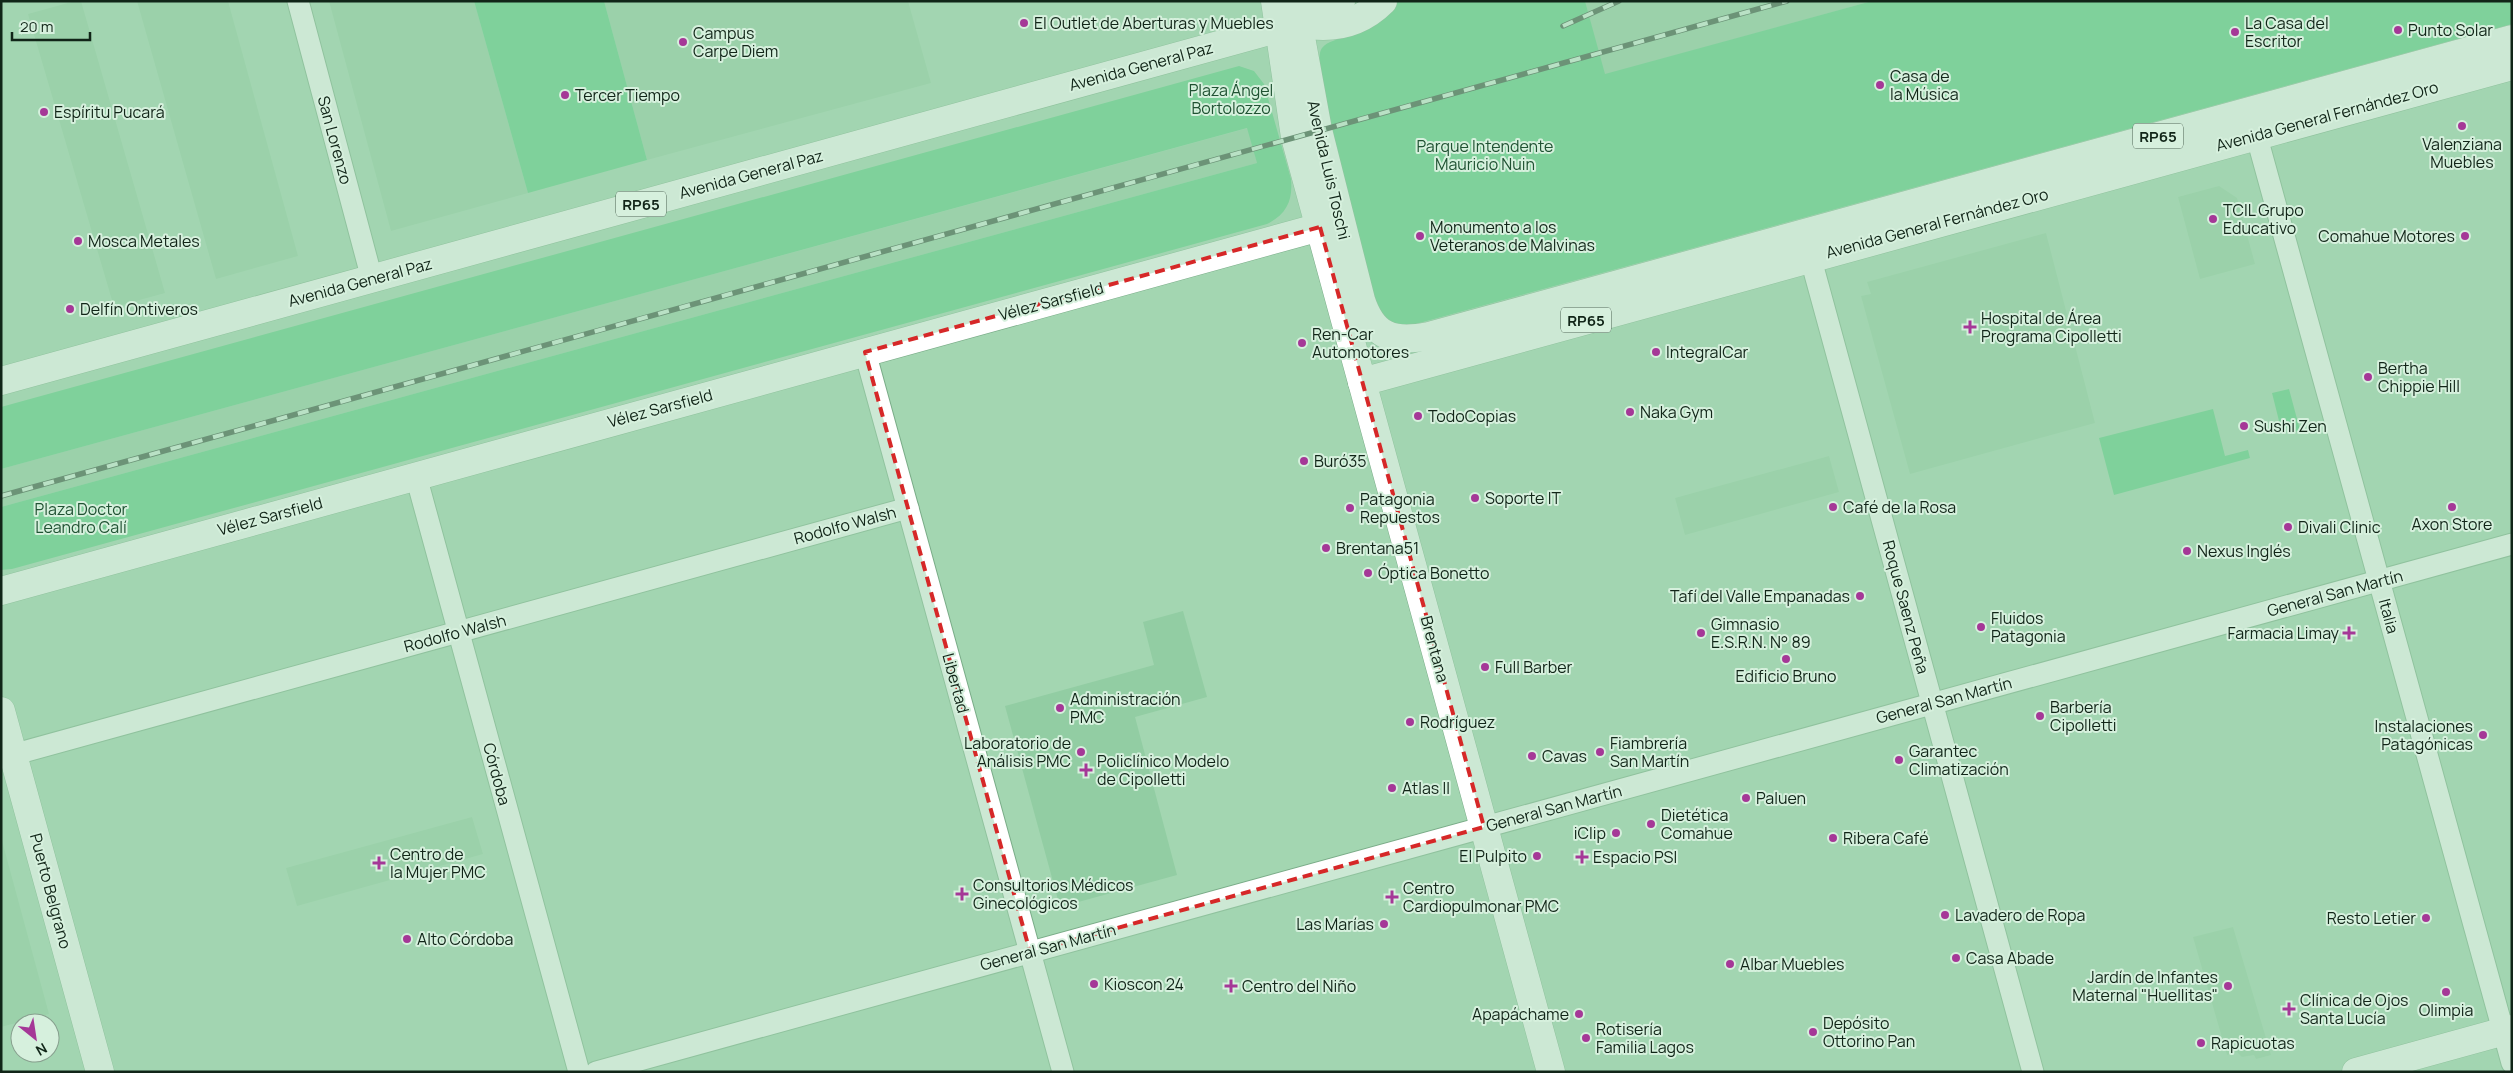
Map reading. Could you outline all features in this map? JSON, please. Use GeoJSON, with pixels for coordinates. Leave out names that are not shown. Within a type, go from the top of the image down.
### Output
{"type":"FeatureCollection","features":[{"type":"Feature","properties":{"kind":"main road","name":"Avenida Luis Toschi"},"geometry":{"type":"LineString","coordinates":[[1275,1],[1291,17],[1359,292],[1370,322],[1381,333]]}},
{"type":"Feature","properties":{"kind":"main road","name":"RP65"},"geometry":{"type":"LineString","coordinates":[[1291,17],[1314,13],[1341,1]]}},
{"type":"Feature","properties":{"kind":"main road"},"geometry":{"type":"LineString","coordinates":[[1291,17],[1328,27],[1344,24],[1370,12],[1383,1]]}},
{"type":"Feature","properties":{"kind":"main road","name":"Avenida General Paz"},"geometry":{"type":"LineString","coordinates":[[1,381],[372,279],[1291,17]]}},
{"type":"Feature","properties":{"kind":"main road","name":"Avenida Luis Toschi"},"geometry":{"type":"LineString","coordinates":[[1291,17],[1295,137],[1320,226]]}},
{"type":"Feature","properties":{"kind":"main road","name":"Avenida General Fernández Oro"},"geometry":{"type":"LineString","coordinates":[[1360,376],[1807,246],[2253,123],[2512,39]]}},
{"type":"Feature","properties":{"kind":"main road","name":"Avenida General Fernández Oro"},"geometry":{"type":"LineString","coordinates":[[2253,123],[2512,66]]}},
{"type":"Feature","properties":{"kind":"main road","name":"Vélez Sarsfield"},"geometry":{"type":"LineString","coordinates":[[1,590],[1320,226]]}},
{"type":"Feature","properties":{"kind":"main road","name":"Brentana"},"geometry":{"type":"LineString","coordinates":[[1320,226],[1551,1072]]}},
{"type":"Feature","properties":{"kind":"main road","name":"Avenida General Fernández Oro"},"geometry":{"type":"LineString","coordinates":[[1381,333],[1401,339],[1429,336],[1659,273],[1807,246]]}},
{"type":"Feature","properties":{"kind":"main road"},"geometry":{"type":"LineString","coordinates":[[1360,376],[1603,302],[1659,273]]}},
{"type":"Feature","properties":{"kind":"main road","name":"Puerto Belgrano"},"geometry":{"type":"LineString","coordinates":[[1,711],[7,756],[100,1072]]}},
{"type":"Feature","properties":{"kind":"main road"},"geometry":{"type":"LineString","coordinates":[[2356,1072],[2507,1030]]}},
{"type":"Feature","properties":{"kind":"street","name":"San Lorenzo"},"geometry":{"type":"LineString","coordinates":[[298,1],[372,279]]}},
{"type":"Feature","properties":{"kind":"street","name":"Italia"},"geometry":{"type":"LineString","coordinates":[[2253,123],[2379,580],[2507,1030],[2512,1063]]}},
{"type":"Feature","properties":{"kind":"street","name":"Roque Saenz Peña"},"geometry":{"type":"LineString","coordinates":[[1807,246],[2033,1072]]}},
{"type":"Feature","properties":{"kind":"street","name":"Libertad"},"geometry":{"type":"LineString","coordinates":[[865,352],[1063,1072]]}},
{"type":"Feature","properties":{"kind":"street","name":"Córdoba"},"geometry":{"type":"LineString","coordinates":[[416,476],[580,1072]]}},
{"type":"Feature","properties":{"kind":"street","name":"Rodolfo Walsh"},"geometry":{"type":"LineString","coordinates":[[7,756],[908,508]]}},
{"type":"Feature","properties":{"kind":"street","name":"General San Martín"},"geometry":{"type":"LineString","coordinates":[[596,1072],[2512,544]]}},
{"type":"Feature","properties":{"kind":"highlighted area"},"geometry":{"type":"Polygon","coordinates":[[[1320,227],[1484,827],[1030,952],[865,352],[1320,227]]]}},
{"type":"Feature","properties":{"kind":"shaded area"},"geometry":{"type":"Polygon","coordinates":[[[81,1],[165,293],[114,307],[28,14],[81,1]]]}},
{"type":"Feature","properties":{"kind":"shaded area"},"geometry":{"type":"Polygon","coordinates":[[[137,1],[228,1],[298,256],[216,279],[137,1]]]}},
{"type":"Feature","properties":{"kind":"shaded area"},"geometry":{"type":"Polygon","coordinates":[[[329,1],[474,1],[528,193],[391,231],[329,1]]]}},
{"type":"Feature","properties":{"kind":"shaded area"},"geometry":{"type":"Polygon","coordinates":[[[604,1],[908,1],[931,83],[647,160],[604,1]]]}},
{"type":"Feature","properties":{"kind":"shaded area"},"geometry":{"type":"Polygon","coordinates":[[[1585,1],[1872,1],[1604,75],[1585,1]]]}},
{"type":"Feature","properties":{"kind":"shaded area"},"geometry":{"type":"Polygon","coordinates":[[[1248,128],[1257,163],[1,507],[1,469],[1248,128]]]}},
{"type":"Feature","properties":{"kind":"shaded area","name":"TCIL Grupo Educativo"},"geometry":{"type":"Polygon","coordinates":[[[2219,186],[2237,198],[2255,264],[2200,279],[2178,197],[2219,186]]]}},
{"type":"Feature","properties":{"kind":"shaded area","name":"Hospital de Área Programa Cipolletti"},"geometry":{"type":"Polygon","coordinates":[[[2046,233],[2095,423],[1910,474],[1861,296],[1871,294],[1867,282],[2046,233]]]}},
{"type":"Feature","properties":{"kind":"shaded area"},"geometry":{"type":"Polygon","coordinates":[[[1829,456],[1839,492],[1685,535],[1675,498],[1829,456]]]}},
{"type":"Feature","properties":{"kind":"shaded area","name":"Policlínico Modelo de Cipolletti"},"geometry":{"type":"Polygon","coordinates":[[[1183,611],[1207,697],[1135,717],[1177,875],[1060,907],[1005,706],[1154,665],[1143,622],[1183,611]]]}},
{"type":"Feature","properties":{"kind":"shaded area","name":"Centro de la Mujer PMC"},"geometry":{"type":"Polygon","coordinates":[[[472,817],[483,854],[297,906],[286,868],[472,817]]]}},
{"type":"Feature","properties":{"kind":"shaded area"},"geometry":{"type":"Polygon","coordinates":[[[1,837],[49,1013],[10,1013],[10,1025],[1,1027],[1,837]]]}},
{"type":"Feature","properties":{"kind":"shaded area","name":"Jardín de Infantes Maternal \"Huellitas\""},"geometry":{"type":"Polygon","coordinates":[[[2233,927],[2271,1055],[2256,1059],[2254,1055],[2242,1057],[2237,1052],[2227,1055],[2193,937],[2233,927]]]}},
{"type":"Feature","properties":{"kind":"green space","name":"Tercer Tiempo"},"geometry":{"type":"Polygon","coordinates":[[[474,1],[604,1],[647,160],[528,193],[474,1]]]}},
{"type":"Feature","properties":{"kind":"green space","name":"Parque Intendente Mauricio Nuin"},"geometry":{"type":"Polygon","coordinates":[[[1396,1],[1585,1],[1605,74],[1872,1],[2512,1],[2512,24],[1412,325],[1401,325],[1392,322],[1375,310],[1329,130],[1319,63],[1324,46],[1352,32],[1396,1]]]}},
{"type":"Feature","properties":{"kind":"green space"},"geometry":{"type":"Polygon","coordinates":[[[1239,66],[1254,71],[1264,84],[1291,179],[1290,200],[1287,206],[1279,216],[1267,224],[12,569],[1,570],[1,507],[1257,163],[1247,128],[1,469],[1,407],[1239,66]]]}},
{"type":"Feature","properties":{"kind":"green space"},"geometry":{"type":"Polygon","coordinates":[[[2289,389],[2300,430],[2294,432],[2292,426],[2281,429],[2272,393],[2289,389]]]}},
{"type":"Feature","properties":{"kind":"green space"},"geometry":{"type":"Polygon","coordinates":[[[2213,409],[2225,456],[2248,450],[2250,458],[2114,495],[2099,438],[2213,409]]]}},
{"type":"Feature","properties":{"kind":"railway"},"geometry":{"type":"LineString","coordinates":[[1563,26],[1619,1]]}},
{"type":"Feature","properties":{"kind":"railway"},"geometry":{"type":"LineString","coordinates":[[1,496],[1787,1]]}},
{"type":"Feature","properties":{"kind":"place","name":"El Outlet de Aberturas y Muebles"},"geometry":{"type":"Point","coordinates":[1024,23]}},
{"type":"Feature","properties":{"kind":"place","name":"Punto Solar"},"geometry":{"type":"Point","coordinates":[2398,30]}},
{"type":"Feature","properties":{"kind":"place","name":"La Casa del Escritor"},"geometry":{"type":"Point","coordinates":[2235,32]}},
{"type":"Feature","properties":{"kind":"place","name":"Campus Carpe Diem"},"geometry":{"type":"Point","coordinates":[683,42]}},
{"type":"Feature","properties":{"kind":"place","name":"Casa de la Música"},"geometry":{"type":"Point","coordinates":[1880,85]}},
{"type":"Feature","properties":{"kind":"place","name":"Tercer Tiempo"},"geometry":{"type":"Point","coordinates":[565,95]}},
{"type":"Feature","properties":{"kind":"place","name":"Espíritu Pucará"},"geometry":{"type":"Point","coordinates":[44,112]}},
{"type":"Feature","properties":{"kind":"place","name":"Valenziana Muebles"},"geometry":{"type":"Point","coordinates":[2462,126]}},
{"type":"Feature","properties":{"kind":"place","name":"TCIL Grupo Educativo"},"geometry":{"type":"Point","coordinates":[2213,219]}},
{"type":"Feature","properties":{"kind":"place","name":"Monumento a los Veteranos de Malvinas"},"geometry":{"type":"Point","coordinates":[1420,236]}},
{"type":"Feature","properties":{"kind":"place","name":"Comahue Motores"},"geometry":{"type":"Point","coordinates":[2465,236]}},
{"type":"Feature","properties":{"kind":"place","name":"Mosca Metales"},"geometry":{"type":"Point","coordinates":[78,241]}},
{"type":"Feature","properties":{"kind":"place","name":"Delfín Ontiveros"},"geometry":{"type":"Point","coordinates":[70,309]}},
{"type":"Feature","properties":{"kind":"place","name":"Hospital de Área Programa Cipolletti"},"geometry":{"type":"Point","coordinates":[1970,327]}},
{"type":"Feature","properties":{"kind":"place","name":"Ren-Car Automotores"},"geometry":{"type":"Point","coordinates":[1302,343]}},
{"type":"Feature","properties":{"kind":"place","name":"IntegralCar"},"geometry":{"type":"Point","coordinates":[1656,352]}},
{"type":"Feature","properties":{"kind":"place","name":"Bertha Chippie Hill"},"geometry":{"type":"Point","coordinates":[2368,377]}},
{"type":"Feature","properties":{"kind":"place","name":"Naka Gym"},"geometry":{"type":"Point","coordinates":[1630,412]}},
{"type":"Feature","properties":{"kind":"place","name":"TodoCopias"},"geometry":{"type":"Point","coordinates":[1418,416]}},
{"type":"Feature","properties":{"kind":"place","name":"Sushi Zen"},"geometry":{"type":"Point","coordinates":[2244,426]}},
{"type":"Feature","properties":{"kind":"place","name":"Buró35"},"geometry":{"type":"Point","coordinates":[1304,461]}},
{"type":"Feature","properties":{"kind":"place","name":"Soporte IT"},"geometry":{"type":"Point","coordinates":[1475,498]}},
{"type":"Feature","properties":{"kind":"place","name":"Café de la Rosa"},"geometry":{"type":"Point","coordinates":[1833,507]}},
{"type":"Feature","properties":{"kind":"place","name":"Axon Store"},"geometry":{"type":"Point","coordinates":[2452,507]}},
{"type":"Feature","properties":{"kind":"place","name":"Patagonia Repuestos"},"geometry":{"type":"Point","coordinates":[1350,508]}},
{"type":"Feature","properties":{"kind":"place","name":"Divali Clinic"},"geometry":{"type":"Point","coordinates":[2288,527]}},
{"type":"Feature","properties":{"kind":"place","name":"Brentana51"},"geometry":{"type":"Point","coordinates":[1326,548]}},
{"type":"Feature","properties":{"kind":"place","name":"Nexus Inglés"},"geometry":{"type":"Point","coordinates":[2187,551]}},
{"type":"Feature","properties":{"kind":"place","name":"Óptica Bonetto"},"geometry":{"type":"Point","coordinates":[1368,573]}},
{"type":"Feature","properties":{"kind":"place","name":"Tafí del Valle Empanadas"},"geometry":{"type":"Point","coordinates":[1860,596]}},
{"type":"Feature","properties":{"kind":"place","name":"Fluidos Patagonia"},"geometry":{"type":"Point","coordinates":[1981,627]}},
{"type":"Feature","properties":{"kind":"place","name":"Gimnasio E.S.R.N. N° 89"},"geometry":{"type":"Point","coordinates":[1701,633]}},
{"type":"Feature","properties":{"kind":"place","name":"Farmacia Limay"},"geometry":{"type":"Point","coordinates":[2349,633]}},
{"type":"Feature","properties":{"kind":"place","name":"Edificio Bruno"},"geometry":{"type":"Point","coordinates":[1786,659]}},
{"type":"Feature","properties":{"kind":"place","name":"Full Barber"},"geometry":{"type":"Point","coordinates":[1485,667]}},
{"type":"Feature","properties":{"kind":"place","name":"Administración PMC"},"geometry":{"type":"Point","coordinates":[1060,708]}},
{"type":"Feature","properties":{"kind":"place","name":"Barbería Cipolletti"},"geometry":{"type":"Point","coordinates":[2040,716]}},
{"type":"Feature","properties":{"kind":"place","name":"Rodríguez"},"geometry":{"type":"Point","coordinates":[1410,722]}},
{"type":"Feature","properties":{"kind":"place","name":"Instalaciones Patagónicas"},"geometry":{"type":"Point","coordinates":[2483,735]}},
{"type":"Feature","properties":{"kind":"place","name":"Laboratorio de Análisis PMC"},"geometry":{"type":"Point","coordinates":[1081,752]}},
{"type":"Feature","properties":{"kind":"place","name":"Fiambrería San Martín"},"geometry":{"type":"Point","coordinates":[1600,752]}},
{"type":"Feature","properties":{"kind":"place","name":"Cavas"},"geometry":{"type":"Point","coordinates":[1532,756]}},
{"type":"Feature","properties":{"kind":"place","name":"Garantec Climatización"},"geometry":{"type":"Point","coordinates":[1899,760]}},
{"type":"Feature","properties":{"kind":"place","name":"Policlínico Modelo de Cipolletti"},"geometry":{"type":"Point","coordinates":[1086,770]}},
{"type":"Feature","properties":{"kind":"place","name":"Atlas II"},"geometry":{"type":"Point","coordinates":[1392,788]}},
{"type":"Feature","properties":{"kind":"place","name":"Paluen"},"geometry":{"type":"Point","coordinates":[1746,798]}},
{"type":"Feature","properties":{"kind":"place","name":"Dietética Comahue"},"geometry":{"type":"Point","coordinates":[1651,824]}},
{"type":"Feature","properties":{"kind":"place","name":"iClip"},"geometry":{"type":"Point","coordinates":[1616,833]}},
{"type":"Feature","properties":{"kind":"place","name":"Ribera Café"},"geometry":{"type":"Point","coordinates":[1833,838]}},
{"type":"Feature","properties":{"kind":"place","name":"El Pulpito"},"geometry":{"type":"Point","coordinates":[1537,856]}},
{"type":"Feature","properties":{"kind":"place","name":"Espacio PSI"},"geometry":{"type":"Point","coordinates":[1582,857]}},
{"type":"Feature","properties":{"kind":"place","name":"Centro de la Mujer PMC"},"geometry":{"type":"Point","coordinates":[379,863]}},
{"type":"Feature","properties":{"kind":"place","name":"Consultorios Médicos Ginecológicos"},"geometry":{"type":"Point","coordinates":[962,894]}},
{"type":"Feature","properties":{"kind":"place","name":"Centro Cardiopulmonar PMC"},"geometry":{"type":"Point","coordinates":[1392,897]}},
{"type":"Feature","properties":{"kind":"place","name":"Lavadero de Ropa"},"geometry":{"type":"Point","coordinates":[1945,915]}},
{"type":"Feature","properties":{"kind":"place","name":"Resto Letier"},"geometry":{"type":"Point","coordinates":[2426,918]}},
{"type":"Feature","properties":{"kind":"place","name":"Las Marías"},"geometry":{"type":"Point","coordinates":[1384,924]}},
{"type":"Feature","properties":{"kind":"place","name":"Alto Córdoba"},"geometry":{"type":"Point","coordinates":[407,939]}},
{"type":"Feature","properties":{"kind":"place","name":"Casa Abade"},"geometry":{"type":"Point","coordinates":[1956,958]}},
{"type":"Feature","properties":{"kind":"place","name":"Albar Muebles"},"geometry":{"type":"Point","coordinates":[1730,964]}},
{"type":"Feature","properties":{"kind":"place","name":"Kioscon 24"},"geometry":{"type":"Point","coordinates":[1094,984]}},
{"type":"Feature","properties":{"kind":"place","name":"Centro del Niño"},"geometry":{"type":"Point","coordinates":[1231,986]}},
{"type":"Feature","properties":{"kind":"place","name":"Jardín de Infantes Maternal \"Huellitas\""},"geometry":{"type":"Point","coordinates":[2228,986]}},
{"type":"Feature","properties":{"kind":"place","name":"Olimpia"},"geometry":{"type":"Point","coordinates":[2446,992]}},
{"type":"Feature","properties":{"kind":"place","name":"Clínica de Ojos Santa Lucía"},"geometry":{"type":"Point","coordinates":[2289,1009]}},
{"type":"Feature","properties":{"kind":"place","name":"Apapáchame"},"geometry":{"type":"Point","coordinates":[1579,1014]}},
{"type":"Feature","properties":{"kind":"place","name":"Depósito Ottorino Pan"},"geometry":{"type":"Point","coordinates":[1813,1032]}},
{"type":"Feature","properties":{"kind":"place","name":"Rotisería Familia Lagos"},"geometry":{"type":"Point","coordinates":[1586,1038]}},
{"type":"Feature","properties":{"kind":"place","name":"Rapicuotas"},"geometry":{"type":"Point","coordinates":[2201,1043]}},
{"type":"Feature","properties":{"kind":"park label","name":"Plaza Ángel Bortolozzo"},"geometry":{"type":"Point","coordinates":[1231,99]}},
{"type":"Feature","properties":{"kind":"park label","name":"Plaza Doctor Leandro Calí"},"geometry":{"type":"Point","coordinates":[81,518]}}]}
